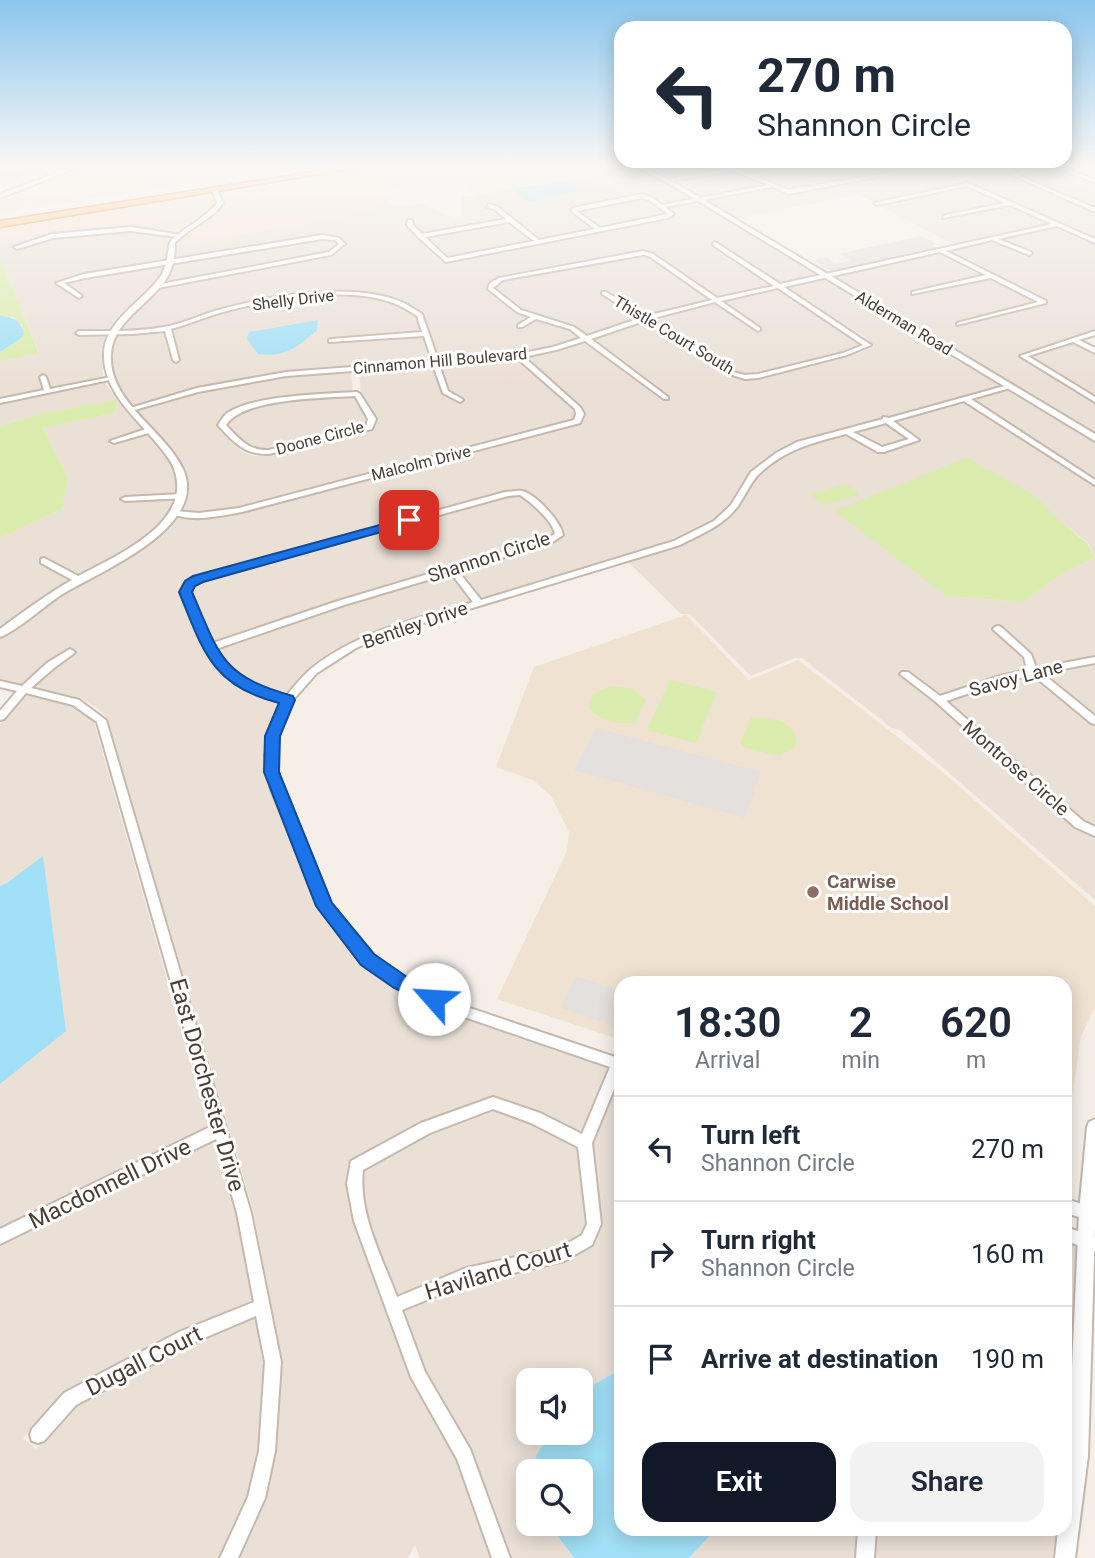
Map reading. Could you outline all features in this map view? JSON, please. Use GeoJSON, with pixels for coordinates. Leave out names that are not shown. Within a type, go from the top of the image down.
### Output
{"type":"FeatureCollection","features":[{"type":"Feature","properties":{"kind":"street"},"geometry":{"type":"LineString","coordinates":[[17,247],[40,240]]}},
{"type":"Feature","properties":{"kind":"street"},"geometry":{"type":"LineString","coordinates":[[0,634],[79,580],[142,543],[175,513],[184,485],[178,467],[116,393],[107,354],[114,333],[126,317],[158,286],[172,262],[174,240]]}},
{"type":"Feature","properties":{"kind":"street"},"geometry":{"type":"LineString","coordinates":[[79,296],[59,283],[84,276],[306,240]]}},
{"type":"Feature","properties":{"kind":"street"},"geometry":{"type":"LineString","coordinates":[[158,286],[331,253],[341,247],[341,242],[332,240]]}},
{"type":"Feature","properties":{"kind":"street"},"geometry":{"type":"LineString","coordinates":[[424,240],[446,260],[549,240]]}},
{"type":"Feature","properties":{"kind":"street","name":"Alderman Road"},"geometry":{"type":"LineString","coordinates":[[766,240],[1095,438]]}},
{"type":"Feature","properties":{"kind":"street","name":"Cinnamon Hill Boulevard"},"geometry":{"type":"LineString","coordinates":[[131,408],[242,381],[519,356],[586,340],[647,318],[717,300],[990,240]]}},
{"type":"Feature","properties":{"kind":"street"},"geometry":{"type":"LineString","coordinates":[[995,240],[1029,253]]}},
{"type":"Feature","properties":{"kind":"street"},"geometry":{"type":"LineString","coordinates":[[715,244],[781,286]]}},
{"type":"Feature","properties":{"kind":"street"},"geometry":{"type":"LineString","coordinates":[[942,251],[1044,302],[959,324]]}},
{"type":"Feature","properties":{"kind":"street"},"geometry":{"type":"LineString","coordinates":[[666,398],[572,328],[509,304],[490,288],[492,284],[514,277],[642,253],[651,255],[758,329]]}},
{"type":"Feature","properties":{"kind":"street"},"geometry":{"type":"LineString","coordinates":[[914,293],[990,276]]}},
{"type":"Feature","properties":{"kind":"street","name":"Thistle Court South"},"geometry":{"type":"LineString","coordinates":[[604,293],[731,373],[745,377],[758,376],[867,345],[865,341],[781,286]]}},
{"type":"Feature","properties":{"kind":"street","name":"Shelly Drive"},"geometry":{"type":"LineString","coordinates":[[79,333],[169,328],[223,310],[284,299],[332,294],[387,299],[420,315],[445,392],[460,400]]}},
{"type":"Feature","properties":{"kind":"street"},"geometry":{"type":"LineString","coordinates":[[520,326],[536,316]]}},
{"type":"Feature","properties":{"kind":"street"},"geometry":{"type":"LineString","coordinates":[[169,328],[177,360]]}},
{"type":"Feature","properties":{"kind":"street"},"geometry":{"type":"LineString","coordinates":[[1095,333],[1023,356],[1095,400]]}},
{"type":"Feature","properties":{"kind":"street"},"geometry":{"type":"LineString","coordinates":[[331,341],[426,334]]}},
{"type":"Feature","properties":{"kind":"street"},"geometry":{"type":"LineString","coordinates":[[1074,340],[1095,351]]}},
{"type":"Feature","properties":{"kind":"street","name":"Malcolm Drive"},"geometry":{"type":"LineString","coordinates":[[175,513],[189,516],[214,515],[239,510],[577,421],[580,414],[578,408],[519,356]]}},
{"type":"Feature","properties":{"kind":"street","name":"Doone Circle"},"geometry":{"type":"LineString","coordinates":[[355,369],[357,394],[372,419],[369,427],[256,454],[245,450],[222,425],[227,415],[279,400],[357,394]]}},
{"type":"Feature","properties":{"kind":"street"},"geometry":{"type":"LineString","coordinates":[[43,377],[47,390]]}},
{"type":"Feature","properties":{"kind":"street"},"geometry":{"type":"LineString","coordinates":[[0,401],[111,379]]}},
{"type":"Feature","properties":{"kind":"street","name":"Bentley Drive"},"geometry":{"type":"LineString","coordinates":[[614,1062],[451,1007],[401,983],[368,960],[324,906],[273,780],[270,755],[272,736],[288,700],[314,671],[353,646],[387,631],[680,541],[717,523],[734,506],[754,474],[779,455],[800,444],[1008,387]]}},
{"type":"Feature","properties":{"kind":"street"},"geometry":{"type":"LineString","coordinates":[[964,398],[1095,483]]}},
{"type":"Feature","properties":{"kind":"street"},"geometry":{"type":"LineString","coordinates":[[847,431],[881,450],[915,440],[886,419]]}},
{"type":"Feature","properties":{"kind":"street"},"geometry":{"type":"LineString","coordinates":[[114,440],[149,430]]}},
{"type":"Feature","properties":{"kind":"street","name":"Shannon Circle"},"geometry":{"type":"LineString","coordinates":[[209,648],[341,603],[552,540],[559,535],[559,530],[529,496],[508,494],[198,579],[187,586],[186,594],[209,648],[218,663],[235,680],[258,693],[288,700]]}},
{"type":"Feature","properties":{"kind":"street"},"geometry":{"type":"LineString","coordinates":[[125,499],[182,496]]}},
{"type":"Feature","properties":{"kind":"street"},"geometry":{"type":"LineString","coordinates":[[44,561],[79,580]]}},
{"type":"Feature","properties":{"kind":"street"},"geometry":{"type":"LineString","coordinates":[[452,569],[479,603]]}},
{"type":"Feature","properties":{"kind":"street"},"geometry":{"type":"LineString","coordinates":[[998,629],[1028,656],[1032,670],[1095,721]]}},
{"type":"Feature","properties":{"kind":"street"},"geometry":{"type":"LineString","coordinates":[[0,717],[24,689],[55,661],[71,652]]}},
{"type":"Feature","properties":{"kind":"street","name":"Savoy Lane"},"geometry":{"type":"LineString","coordinates":[[939,700],[1032,670],[1095,660]]}},
{"type":"Feature","properties":{"kind":"street","name":"Montrose Circle"},"geometry":{"type":"LineString","coordinates":[[905,674],[939,700],[1079,824],[1095,832]]}},
{"type":"Feature","properties":{"kind":"street","name":"East Dorchester Drive"},"geometry":{"type":"LineString","coordinates":[[0,684],[76,702],[101,720],[244,1213],[273,1362],[267,1451],[256,1498],[229,1558]]}},
{"type":"Feature","properties":{"kind":"street","name":"Haviland Court"},"geometry":{"type":"LineString","coordinates":[[393,1306],[449,1282],[564,1254],[587,1240],[594,1224],[585,1143],[614,1076]]}},
{"type":"Feature","properties":{"kind":"street"},"geometry":{"type":"LineString","coordinates":[[501,1558],[464,1455],[419,1377],[361,1221],[354,1184],[356,1166],[426,1128],[492,1103],[535,1118],[585,1143]]}},
{"type":"Feature","properties":{"kind":"street"},"geometry":{"type":"LineString","coordinates":[[1072,1503],[1078,1456],[1095,1127]]}},
{"type":"Feature","properties":{"kind":"street","name":"Macdonnell Drive"},"geometry":{"type":"LineString","coordinates":[[0,1237],[219,1130]]}},
{"type":"Feature","properties":{"kind":"street"},"geometry":{"type":"LineString","coordinates":[[1072,1208],[1091,1214]]}},
{"type":"Feature","properties":{"kind":"street"},"geometry":{"type":"LineString","coordinates":[[1072,1236],[1090,1242]]}},
{"type":"Feature","properties":{"kind":"street","name":"Dugall Court"},"geometry":{"type":"LineString","coordinates":[[38,1435],[70,1399],[185,1338],[263,1306]]}},
{"type":"Feature","properties":{"kind":"street"},"geometry":{"type":"LineString","coordinates":[[865,1558],[867,1536]]}},
{"type":"Feature","properties":{"kind":"street"},"geometry":{"type":"LineString","coordinates":[[1065,1558],[1068,1536]]}},
{"type":"Feature","properties":{"kind":"shaded area"},"geometry":{"type":"Polygon","coordinates":[[[0,240],[20,240],[0,245],[0,240]]]}},
{"type":"Feature","properties":{"kind":"shaded area"},"geometry":{"type":"Polygon","coordinates":[[[20,240],[37,240],[13,247],[16,249],[45,240],[171,240],[169,261],[83,275],[56,284],[78,298],[83,296],[63,283],[168,264],[155,285],[111,332],[74,334],[110,335],[102,354],[103,379],[51,388],[47,375],[39,376],[42,390],[0,399],[0,361],[39,352],[0,256],[0,245],[20,240]]]}},
{"type":"Feature","properties":{"kind":"shaded area"},"geometry":{"type":"Polygon","coordinates":[[[179,240],[212,240],[176,246],[179,240]]]}},
{"type":"Feature","properties":{"kind":"shaded area"},"geometry":{"type":"Polygon","coordinates":[[[212,240],[299,240],[176,260],[176,246],[212,240]]]}},
{"type":"Feature","properties":{"kind":"shaded area"},"geometry":{"type":"Polygon","coordinates":[[[311,240],[335,240],[339,245],[321,254],[163,283],[175,263],[311,240]]]}},
{"type":"Feature","properties":{"kind":"shaded area"},"geometry":{"type":"Polygon","coordinates":[[[342,240],[421,240],[444,261],[555,240],[762,240],[823,276],[782,285],[717,242],[712,244],[776,286],[719,298],[654,255],[642,251],[499,278],[489,283],[487,288],[516,311],[532,316],[516,327],[521,328],[537,318],[569,329],[582,339],[518,354],[440,361],[423,314],[389,298],[360,295],[333,293],[283,297],[222,309],[167,327],[119,331],[161,286],[333,254],[346,244],[342,240]]]}},
{"type":"Feature","properties":{"kind":"shaded area"},"geometry":{"type":"Polygon","coordinates":[[[428,240],[534,241],[448,258],[428,240]]]}},
{"type":"Feature","properties":{"kind":"shaded area"},"geometry":{"type":"Polygon","coordinates":[[[904,240],[928,240],[937,244],[932,246],[936,248],[838,270],[829,270],[813,260],[826,257],[837,265],[836,263],[851,261],[839,254],[904,240]]]}},
{"type":"Feature","properties":{"kind":"shaded area"},"geometry":{"type":"Polygon","coordinates":[[[945,240],[985,240],[957,246],[945,240]]]}},
{"type":"Feature","properties":{"kind":"shaded area"},"geometry":{"type":"Polygon","coordinates":[[[998,240],[1088,240],[1095,243],[1095,331],[1018,356],[1095,402],[1095,435],[832,277],[941,253],[985,275],[910,293],[914,295],[990,277],[1039,302],[955,324],[959,326],[1047,302],[947,252],[993,241],[1031,255],[1033,253],[998,240]]]}},
{"type":"Feature","properties":{"kind":"shaded area"},"geometry":{"type":"Polygon","coordinates":[[[631,254],[649,256],[713,299],[648,316],[605,291],[601,292],[642,318],[588,337],[563,321],[522,310],[494,287],[503,280],[631,254]]]}},
{"type":"Feature","properties":{"kind":"shaded area"},"geometry":{"type":"Polygon","coordinates":[[[827,278],[1002,386],[797,443],[776,453],[750,473],[729,505],[713,521],[674,540],[482,599],[459,570],[551,543],[563,535],[564,529],[560,523],[529,493],[506,492],[203,574],[186,582],[181,589],[181,596],[202,647],[218,672],[245,692],[281,703],[271,723],[265,746],[267,782],[318,909],[361,963],[396,988],[447,1012],[608,1068],[598,1092],[613,1096],[614,1093],[614,1373],[593,1385],[593,1368],[516,1368],[516,1445],[542,1445],[536,1459],[516,1459],[516,1536],[558,1536],[574,1558],[420,1558],[415,1545],[408,1558],[240,1558],[266,1500],[277,1450],[282,1360],[253,1210],[107,718],[99,709],[82,699],[32,687],[59,662],[78,651],[72,648],[52,659],[23,685],[0,680],[0,639],[177,516],[212,518],[241,512],[581,421],[584,414],[581,407],[525,357],[585,342],[664,401],[671,398],[591,340],[646,320],[728,374],[746,379],[865,350],[871,346],[868,339],[786,287],[827,278]]]}},
{"type":"Feature","properties":{"kind":"shaded area"},"geometry":{"type":"Polygon","coordinates":[[[780,288],[863,345],[842,353],[746,375],[734,372],[652,319],[716,302],[757,331],[762,330],[722,300],[780,288]]]}},
{"type":"Feature","properties":{"kind":"shaded area"},"geometry":{"type":"Polygon","coordinates":[[[331,295],[384,300],[402,307],[416,316],[421,333],[327,342],[422,336],[432,362],[241,379],[134,406],[111,379],[111,353],[117,334],[165,330],[173,362],[180,361],[173,329],[225,311],[331,295]]]}},
{"type":"Feature","properties":{"kind":"shaded area"},"geometry":{"type":"Polygon","coordinates":[[[1074,342],[1095,353],[1095,397],[1027,356],[1074,342]]]}},
{"type":"Feature","properties":{"kind":"shaded area"},"geometry":{"type":"Polygon","coordinates":[[[517,358],[574,409],[576,414],[573,420],[214,513],[180,511],[188,495],[187,474],[177,455],[136,409],[243,382],[351,371],[353,392],[278,398],[238,407],[219,419],[218,426],[241,451],[253,456],[269,455],[373,427],[376,419],[361,393],[359,371],[433,365],[441,392],[459,403],[465,400],[449,391],[441,364],[517,358]]]}},
{"type":"Feature","properties":{"kind":"shaded area"},"geometry":{"type":"Polygon","coordinates":[[[104,382],[143,430],[108,441],[111,443],[146,433],[168,458],[178,476],[178,494],[122,497],[120,501],[176,499],[170,512],[149,534],[80,576],[46,558],[38,562],[71,581],[0,630],[0,538],[62,509],[68,478],[43,428],[115,413],[117,401],[44,413],[0,426],[0,403],[104,382]]]}},
{"type":"Feature","properties":{"kind":"shaded area"},"geometry":{"type":"Polygon","coordinates":[[[1008,389],[1095,441],[1095,480],[970,399],[1008,389]]]}},
{"type":"Feature","properties":{"kind":"shaded area"},"geometry":{"type":"Polygon","coordinates":[[[354,396],[367,420],[365,426],[268,451],[258,452],[249,448],[226,424],[227,419],[242,410],[279,402],[354,396]]]}},
{"type":"Feature","properties":{"kind":"shaded area"},"geometry":{"type":"Polygon","coordinates":[[[963,401],[1095,486],[1095,557],[1087,542],[1060,521],[947,596],[1023,602],[1063,573],[1095,558],[1095,656],[1036,666],[1032,655],[1000,625],[991,628],[1022,657],[1025,668],[940,696],[906,669],[897,673],[934,702],[1074,826],[1095,837],[1095,900],[900,730],[892,728],[802,658],[795,658],[751,676],[690,614],[681,614],[627,561],[679,545],[720,525],[738,507],[758,475],[783,456],[803,446],[846,433],[872,450],[887,451],[919,440],[891,420],[963,401]]]}},
{"type":"Feature","properties":{"kind":"shaded area"},"geometry":{"type":"Polygon","coordinates":[[[885,422],[910,439],[881,447],[853,431],[885,422]]]}},
{"type":"Feature","properties":{"kind":"shaded area"},"geometry":{"type":"Polygon","coordinates":[[[509,496],[528,500],[551,525],[553,535],[339,600],[213,643],[191,593],[194,584],[206,579],[509,496]]]}},
{"type":"Feature","properties":{"kind":"shaded area"},"geometry":{"type":"Polygon","coordinates":[[[449,573],[472,602],[385,629],[350,643],[309,670],[285,696],[262,690],[247,682],[223,661],[216,649],[449,573]]]}},
{"type":"Feature","properties":{"kind":"shaded area","name":"Carwise Middle School"},"geometry":{"type":"Polygon","coordinates":[[[686,615],[749,680],[798,660],[939,769],[1095,906],[1095,1008],[1081,1036],[1072,1099],[1072,976],[614,976],[614,1038],[497,999],[567,851],[569,832],[551,796],[533,780],[496,767],[534,667],[686,615]]]}},
{"type":"Feature","properties":{"kind":"shaded area"},"geometry":{"type":"Polygon","coordinates":[[[1095,663],[1095,716],[1041,673],[1095,663]]]}},
{"type":"Feature","properties":{"kind":"shaded area"},"geometry":{"type":"Polygon","coordinates":[[[1031,675],[1095,727],[1095,827],[1083,821],[947,702],[1031,675]]]}},
{"type":"Feature","properties":{"kind":"shaded area"},"geometry":{"type":"Polygon","coordinates":[[[25,694],[72,705],[94,722],[209,1128],[0,1230],[0,1084],[66,1030],[42,857],[0,886],[0,724],[25,694]]]}},
{"type":"Feature","properties":{"kind":"shaded area"},"geometry":{"type":"Polygon","coordinates":[[[596,728],[761,772],[745,818],[574,770],[596,728]]]}},
{"type":"Feature","properties":{"kind":"shaded area"},"geometry":{"type":"Polygon","coordinates":[[[575,976],[614,989],[614,1026],[562,1008],[575,976]]]}},
{"type":"Feature","properties":{"kind":"shaded area"},"geometry":{"type":"Polygon","coordinates":[[[213,1140],[236,1217],[252,1301],[183,1330],[68,1391],[23,1438],[36,1449],[74,1406],[187,1346],[255,1318],[263,1365],[257,1452],[247,1497],[226,1544],[218,1558],[0,1558],[0,1245],[213,1140]]]}},
{"type":"Feature","properties":{"kind":"shaded area"},"geometry":{"type":"Polygon","coordinates":[[[1072,1244],[1077,1246],[1072,1346],[1072,1244]]]}},
{"type":"Feature","properties":{"kind":"shaded area"},"geometry":{"type":"Polygon","coordinates":[[[709,1536],[1057,1536],[1054,1558],[689,1558],[709,1536]]]}},
{"type":"Feature","properties":{"kind":"green space"},"geometry":{"type":"Polygon","coordinates":[[[0,256],[39,353],[0,361],[0,352],[19,340],[23,334],[22,325],[13,317],[0,316],[0,256]]]}},
{"type":"Feature","properties":{"kind":"green space"},"geometry":{"type":"Polygon","coordinates":[[[117,400],[115,413],[43,428],[68,478],[62,509],[0,538],[0,426],[44,413],[117,400]]]}},
{"type":"Feature","properties":{"kind":"green space"},"geometry":{"type":"Polygon","coordinates":[[[967,458],[1034,495],[1087,543],[1095,558],[1063,573],[1023,602],[947,596],[834,511],[967,458]]]}},
{"type":"Feature","properties":{"kind":"green space"},"geometry":{"type":"Polygon","coordinates":[[[847,484],[860,495],[823,505],[810,494],[847,484]]]}},
{"type":"Feature","properties":{"kind":"green space"},"geometry":{"type":"Polygon","coordinates":[[[670,680],[717,692],[696,743],[647,730],[670,680]]]}},
{"type":"Feature","properties":{"kind":"green space"},"geometry":{"type":"Polygon","coordinates":[[[612,686],[633,689],[646,700],[635,722],[609,720],[591,711],[588,706],[593,694],[612,686]]]}},
{"type":"Feature","properties":{"kind":"green space"},"geometry":{"type":"Polygon","coordinates":[[[751,718],[778,720],[792,729],[797,740],[795,746],[780,756],[745,748],[740,743],[751,718]]]}},
{"type":"Feature","properties":{"kind":"water"},"geometry":{"type":"Polygon","coordinates":[[[0,316],[16,320],[24,334],[0,352],[0,316]]]}},
{"type":"Feature","properties":{"kind":"water"},"geometry":{"type":"Polygon","coordinates":[[[318,320],[317,330],[283,353],[258,354],[247,339],[249,332],[318,320]]]}},
{"type":"Feature","properties":{"kind":"water"},"geometry":{"type":"Polygon","coordinates":[[[43,856],[66,1031],[0,1084],[0,886],[43,856]]]}},
{"type":"Feature","properties":{"kind":"water"},"geometry":{"type":"Polygon","coordinates":[[[614,1373],[614,1536],[709,1536],[689,1558],[574,1558],[558,1536],[593,1536],[593,1459],[536,1459],[542,1445],[593,1445],[593,1385],[614,1373]]]}},
{"type":"Feature","properties":{"kind":"place","name":"Carwise Middle School"},"geometry":{"type":"Point","coordinates":[813,892]}},
{"type":"Feature","properties":{"kind":"route"},"geometry":{"type":"LineString","coordinates":[[409,520],[198,579],[190,583],[186,594],[209,648],[223,670],[258,693],[288,700],[272,736],[271,772],[324,906],[368,960],[401,983],[434,999]]}}]}
